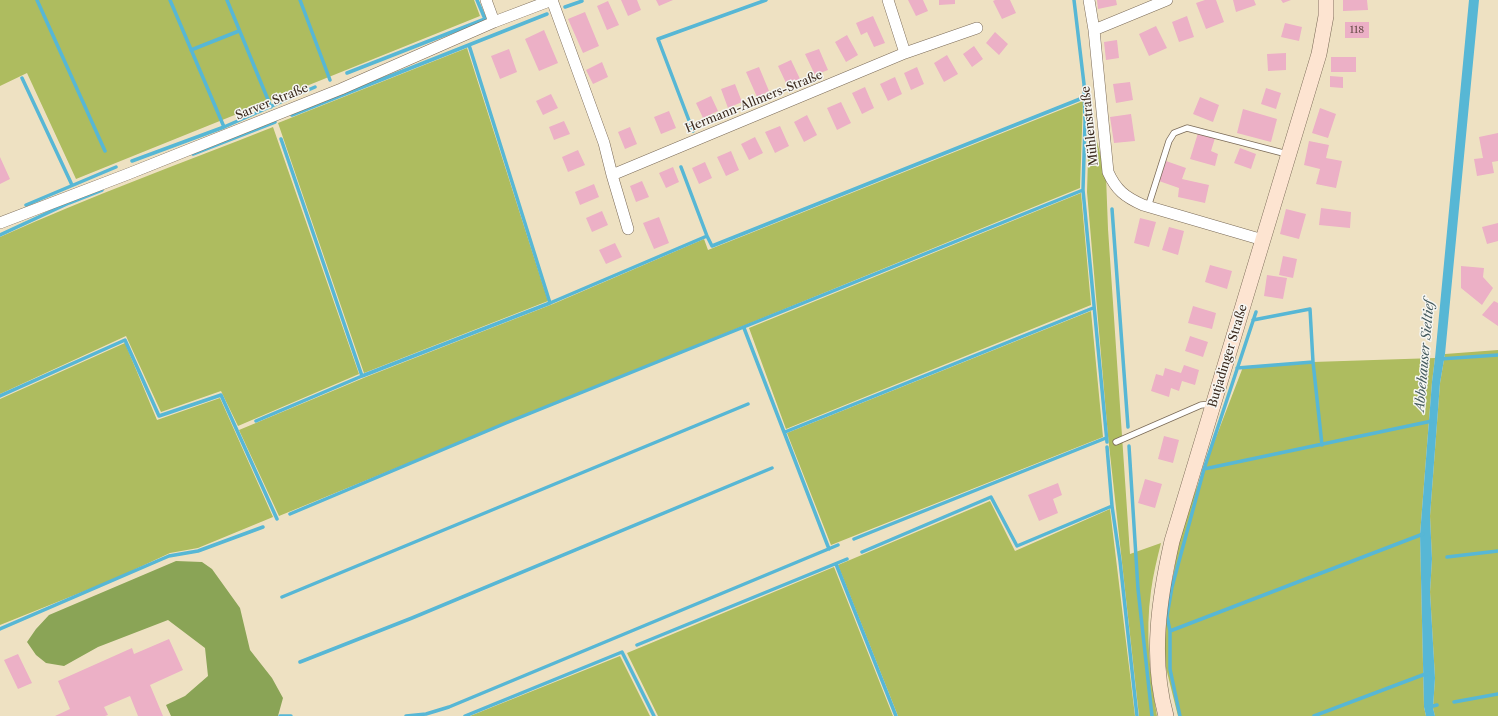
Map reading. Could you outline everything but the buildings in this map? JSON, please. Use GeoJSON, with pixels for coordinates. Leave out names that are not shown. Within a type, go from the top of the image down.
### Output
{"type":"FeatureCollection","features":[{"type":"Feature","properties":{"kind":"main road","name":"Butjadinger Straße"},"geometry":{"type":"LineString","coordinates":[[1166,716],[1163,705],[1157,654],[1162,590],[1172,541],[1319,54],[1326,16],[1326,0]]}},
{"type":"Feature","properties":{"kind":"street"},"geometry":{"type":"LineString","coordinates":[[486,0],[494,22]]}},
{"type":"Feature","properties":{"kind":"street"},"geometry":{"type":"LineString","coordinates":[[552,0],[604,143],[628,229]]}},
{"type":"Feature","properties":{"kind":"street","name":"Sarver Straße"},"geometry":{"type":"LineString","coordinates":[[0,223],[128,174],[341,88],[494,22],[552,0]]}},
{"type":"Feature","properties":{"kind":"street"},"geometry":{"type":"LineString","coordinates":[[888,0],[906,53]]}},
{"type":"Feature","properties":{"kind":"street","name":"Mühlenstraße"},"geometry":{"type":"LineString","coordinates":[[1088,0],[1094,30],[1108,172],[1116,188],[1129,199],[1148,207],[1263,240]]}},
{"type":"Feature","properties":{"kind":"street"},"geometry":{"type":"LineString","coordinates":[[1094,30],[1167,0]]}},
{"type":"Feature","properties":{"kind":"street","name":"Hermann-Allmers-Straße"},"geometry":{"type":"LineString","coordinates":[[612,175],[906,53],[977,28]]}},
{"type":"Feature","properties":{"kind":"lane"},"geometry":{"type":"LineString","coordinates":[[1148,207],[1169,141],[1174,133],[1187,128],[1288,154]]}},
{"type":"Feature","properties":{"kind":"lane"},"geometry":{"type":"LineString","coordinates":[[1116,442],[1201,405],[1214,404]]}},
{"type":"Feature","properties":{"kind":"green space"},"geometry":{"type":"Polygon","coordinates":[[[0,0],[474,0],[480,16],[76,179],[27,73],[0,86],[0,0]]]}},
{"type":"Feature","properties":{"kind":"green space"},"geometry":{"type":"Polygon","coordinates":[[[467,48],[548,301],[364,373],[278,123],[467,48]]]}},
{"type":"Feature","properties":{"kind":"green space"},"geometry":{"type":"Polygon","coordinates":[[[1083,101],[1080,188],[279,516],[239,430],[366,377],[553,304],[704,239],[708,250],[1083,101]]]}},
{"type":"Feature","properties":{"kind":"green space"},"geometry":{"type":"Polygon","coordinates":[[[1089,126],[1093,126],[1106,176],[1108,229],[1130,554],[1161,543],[1152,585],[1148,622],[1150,670],[1157,716],[1139,716],[1108,436],[1087,192],[1089,126]]]}},
{"type":"Feature","properties":{"kind":"green space"},"geometry":{"type":"Polygon","coordinates":[[[273,127],[359,374],[238,426],[221,391],[161,412],[126,336],[0,394],[0,237],[101,194],[273,127]]]}},
{"type":"Feature","properties":{"kind":"green space"},"geometry":{"type":"Polygon","coordinates":[[[1081,193],[1091,305],[786,429],[749,328],[1081,193]]]}},
{"type":"Feature","properties":{"kind":"green space"},"geometry":{"type":"Polygon","coordinates":[[[1091,311],[1103,437],[831,545],[787,433],[1091,311]]]}},
{"type":"Feature","properties":{"kind":"green space"},"geometry":{"type":"Polygon","coordinates":[[[125,343],[157,420],[220,398],[273,517],[198,548],[170,553],[112,580],[0,625],[0,399],[125,343]]]}},
{"type":"Feature","properties":{"kind":"green space"},"geometry":{"type":"Polygon","coordinates":[[[1498,350],[1498,716],[1435,716],[1433,708],[1435,678],[1430,592],[1432,559],[1430,516],[1440,383],[1445,354],[1498,350]]]}},
{"type":"Feature","properties":{"kind":"green space"},"geometry":{"type":"Polygon","coordinates":[[[1435,358],[1420,535],[1424,707],[1426,716],[1178,716],[1162,652],[1180,531],[1243,367],[1313,362],[1435,358]]]}},
{"type":"Feature","properties":{"kind":"green space"},"geometry":{"type":"Polygon","coordinates":[[[990,501],[1015,551],[1110,509],[1135,716],[898,716],[838,565],[990,501]]]}},
{"type":"Feature","properties":{"kind":"green space"},"geometry":{"type":"Polygon","coordinates":[[[176,561],[202,562],[212,569],[240,608],[250,650],[272,678],[283,698],[278,716],[171,716],[166,705],[185,696],[208,676],[205,648],[168,620],[98,647],[64,666],[46,663],[36,655],[27,642],[36,629],[49,615],[176,561]]]}},
{"type":"Feature","properties":{"kind":"green space"},"geometry":{"type":"Polygon","coordinates":[[[834,567],[893,716],[658,716],[627,653],[834,567]]]}},
{"type":"Feature","properties":{"kind":"green space"},"geometry":{"type":"Polygon","coordinates":[[[620,656],[650,716],[470,716],[620,656]]]}},
{"type":"Feature","properties":{"kind":"water"},"geometry":{"type":"Polygon","coordinates":[[[1469,0],[1479,0],[1445,354],[1440,383],[1430,516],[1432,559],[1430,592],[1435,678],[1433,708],[1435,716],[1426,716],[1424,707],[1420,535],[1432,382],[1469,0]]]}},
{"type":"Feature","properties":{"kind":"waterway"},"geometry":{"type":"LineString","coordinates":[[37,0],[105,151]]}},
{"type":"Feature","properties":{"kind":"waterway"},"geometry":{"type":"LineString","coordinates":[[170,0],[224,127]]}},
{"type":"Feature","properties":{"kind":"waterway"},"geometry":{"type":"LineString","coordinates":[[227,0],[271,107]]}},
{"type":"Feature","properties":{"kind":"waterway"},"geometry":{"type":"LineString","coordinates":[[300,0],[330,80]]}},
{"type":"Feature","properties":{"kind":"waterway"},"geometry":{"type":"LineString","coordinates":[[347,73],[485,19],[477,0]]}},
{"type":"Feature","properties":{"kind":"waterway"},"geometry":{"type":"LineString","coordinates":[[693,131],[658,39],[766,0]]}},
{"type":"Feature","properties":{"kind":"waterway"},"geometry":{"type":"LineString","coordinates":[[1074,0],[1084,84],[1085,122],[1083,190],[1107,442]]}},
{"type":"Feature","properties":{"kind":"waterway"},"geometry":{"type":"LineString","coordinates":[[565,7],[582,1]]}},
{"type":"Feature","properties":{"kind":"waterway"},"geometry":{"type":"LineString","coordinates":[[292,115],[547,14]]}},
{"type":"Feature","properties":{"kind":"waterway"},"geometry":{"type":"LineString","coordinates":[[191,50],[239,31]]}},
{"type":"Feature","properties":{"kind":"waterway"},"geometry":{"type":"LineString","coordinates":[[469,45],[550,303]]}},
{"type":"Feature","properties":{"kind":"waterway"},"geometry":{"type":"LineString","coordinates":[[22,78],[72,185]]}},
{"type":"Feature","properties":{"kind":"waterway"},"geometry":{"type":"LineString","coordinates":[[132,161],[224,127],[315,87]]}},
{"type":"Feature","properties":{"kind":"waterway"},"geometry":{"type":"LineString","coordinates":[[256,421],[362,376],[550,303],[707,236],[712,246],[1085,97]]}},
{"type":"Feature","properties":{"kind":"waterway"},"geometry":{"type":"LineString","coordinates":[[193,154],[275,122]]}},
{"type":"Feature","properties":{"kind":"waterway"},"geometry":{"type":"LineString","coordinates":[[281,139],[362,376]]}},
{"type":"Feature","properties":{"kind":"waterway"},"geometry":{"type":"LineString","coordinates":[[26,205],[116,167]]}},
{"type":"Feature","properties":{"kind":"waterway"},"geometry":{"type":"LineString","coordinates":[[681,167],[707,236]]}},
{"type":"Feature","properties":{"kind":"waterway"},"geometry":{"type":"LineString","coordinates":[[0,235],[69,203],[102,190]]}},
{"type":"Feature","properties":{"kind":"waterway"},"geometry":{"type":"LineString","coordinates":[[290,514],[506,423],[1083,190]]}},
{"type":"Feature","properties":{"kind":"waterway"},"geometry":{"type":"LineString","coordinates":[[1112,209],[1128,427]]}},
{"type":"Feature","properties":{"kind":"waterway"},"geometry":{"type":"LineString","coordinates":[[785,432],[1093,308]]}},
{"type":"Feature","properties":{"kind":"waterway"},"geometry":{"type":"LineString","coordinates":[[1253,320],[1310,309],[1313,362],[1322,445]]}},
{"type":"Feature","properties":{"kind":"waterway"},"geometry":{"type":"LineString","coordinates":[[1180,716],[1170,669],[1170,631],[1167,616],[1172,587],[1204,469],[1256,312]]}},
{"type":"Feature","properties":{"kind":"waterway"},"geometry":{"type":"LineString","coordinates":[[744,328],[829,549]]}},
{"type":"Feature","properties":{"kind":"waterway"},"geometry":{"type":"LineString","coordinates":[[0,396],[125,340],[159,416],[221,395],[277,519]]}},
{"type":"Feature","properties":{"kind":"waterway"},"geometry":{"type":"LineString","coordinates":[[1440,359],[1498,355]]}},
{"type":"Feature","properties":{"kind":"waterway"},"geometry":{"type":"LineString","coordinates":[[1237,368],[1313,362]]}},
{"type":"Feature","properties":{"kind":"waterway"},"geometry":{"type":"LineString","coordinates":[[282,597],[748,404]]}},
{"type":"Feature","properties":{"kind":"waterway"},"geometry":{"type":"LineString","coordinates":[[1204,469],[1432,421]]}},
{"type":"Feature","properties":{"kind":"waterway"},"geometry":{"type":"LineString","coordinates":[[854,539],[1106,438]]}},
{"type":"Feature","properties":{"kind":"waterway"},"geometry":{"type":"LineString","coordinates":[[1129,446],[1138,589],[1152,716]]}},
{"type":"Feature","properties":{"kind":"waterway"},"geometry":{"type":"LineString","coordinates":[[1107,447],[1112,506],[1120,561],[1137,716]]}},
{"type":"Feature","properties":{"kind":"waterway"},"geometry":{"type":"LineString","coordinates":[[300,662],[412,618],[772,468]]}},
{"type":"Feature","properties":{"kind":"waterway"},"geometry":{"type":"LineString","coordinates":[[862,552],[991,497],[1017,546],[1112,506]]}},
{"type":"Feature","properties":{"kind":"waterway"},"geometry":{"type":"LineString","coordinates":[[0,629],[169,556],[198,551],[263,527]]}},
{"type":"Feature","properties":{"kind":"waterway"},"geometry":{"type":"LineString","coordinates":[[1170,631],[1423,534]]}},
{"type":"Feature","properties":{"kind":"waterway"},"geometry":{"type":"LineString","coordinates":[[406,716],[426,714],[449,707],[838,545]]}},
{"type":"Feature","properties":{"kind":"waterway"},"geometry":{"type":"LineString","coordinates":[[1447,557],[1498,551]]}},
{"type":"Feature","properties":{"kind":"waterway"},"geometry":{"type":"LineString","coordinates":[[637,645],[847,559]]}},
{"type":"Feature","properties":{"kind":"waterway"},"geometry":{"type":"LineString","coordinates":[[836,564],[896,716]]}},
{"type":"Feature","properties":{"kind":"waterway"},"geometry":{"type":"LineString","coordinates":[[465,716],[622,652],[654,716]]}},
{"type":"Feature","properties":{"kind":"waterway"},"geometry":{"type":"LineString","coordinates":[[1314,716],[1428,673]]}},
{"type":"Feature","properties":{"kind":"waterway"},"geometry":{"type":"LineString","coordinates":[[1454,702],[1498,694]]}},
{"type":"Feature","properties":{"kind":"waterway"},"geometry":{"type":"LineString","coordinates":[[1429,707],[1437,705]]}},
{"type":"Feature","properties":{"kind":"waterway"},"geometry":{"type":"LineString","coordinates":[[280,716],[291,716]]}},
{"type":"Feature","properties":{"kind":"water label","name":"Abbehauser Sieltief"},"geometry":{"type":"Point","coordinates":[1425,356]}}]}
